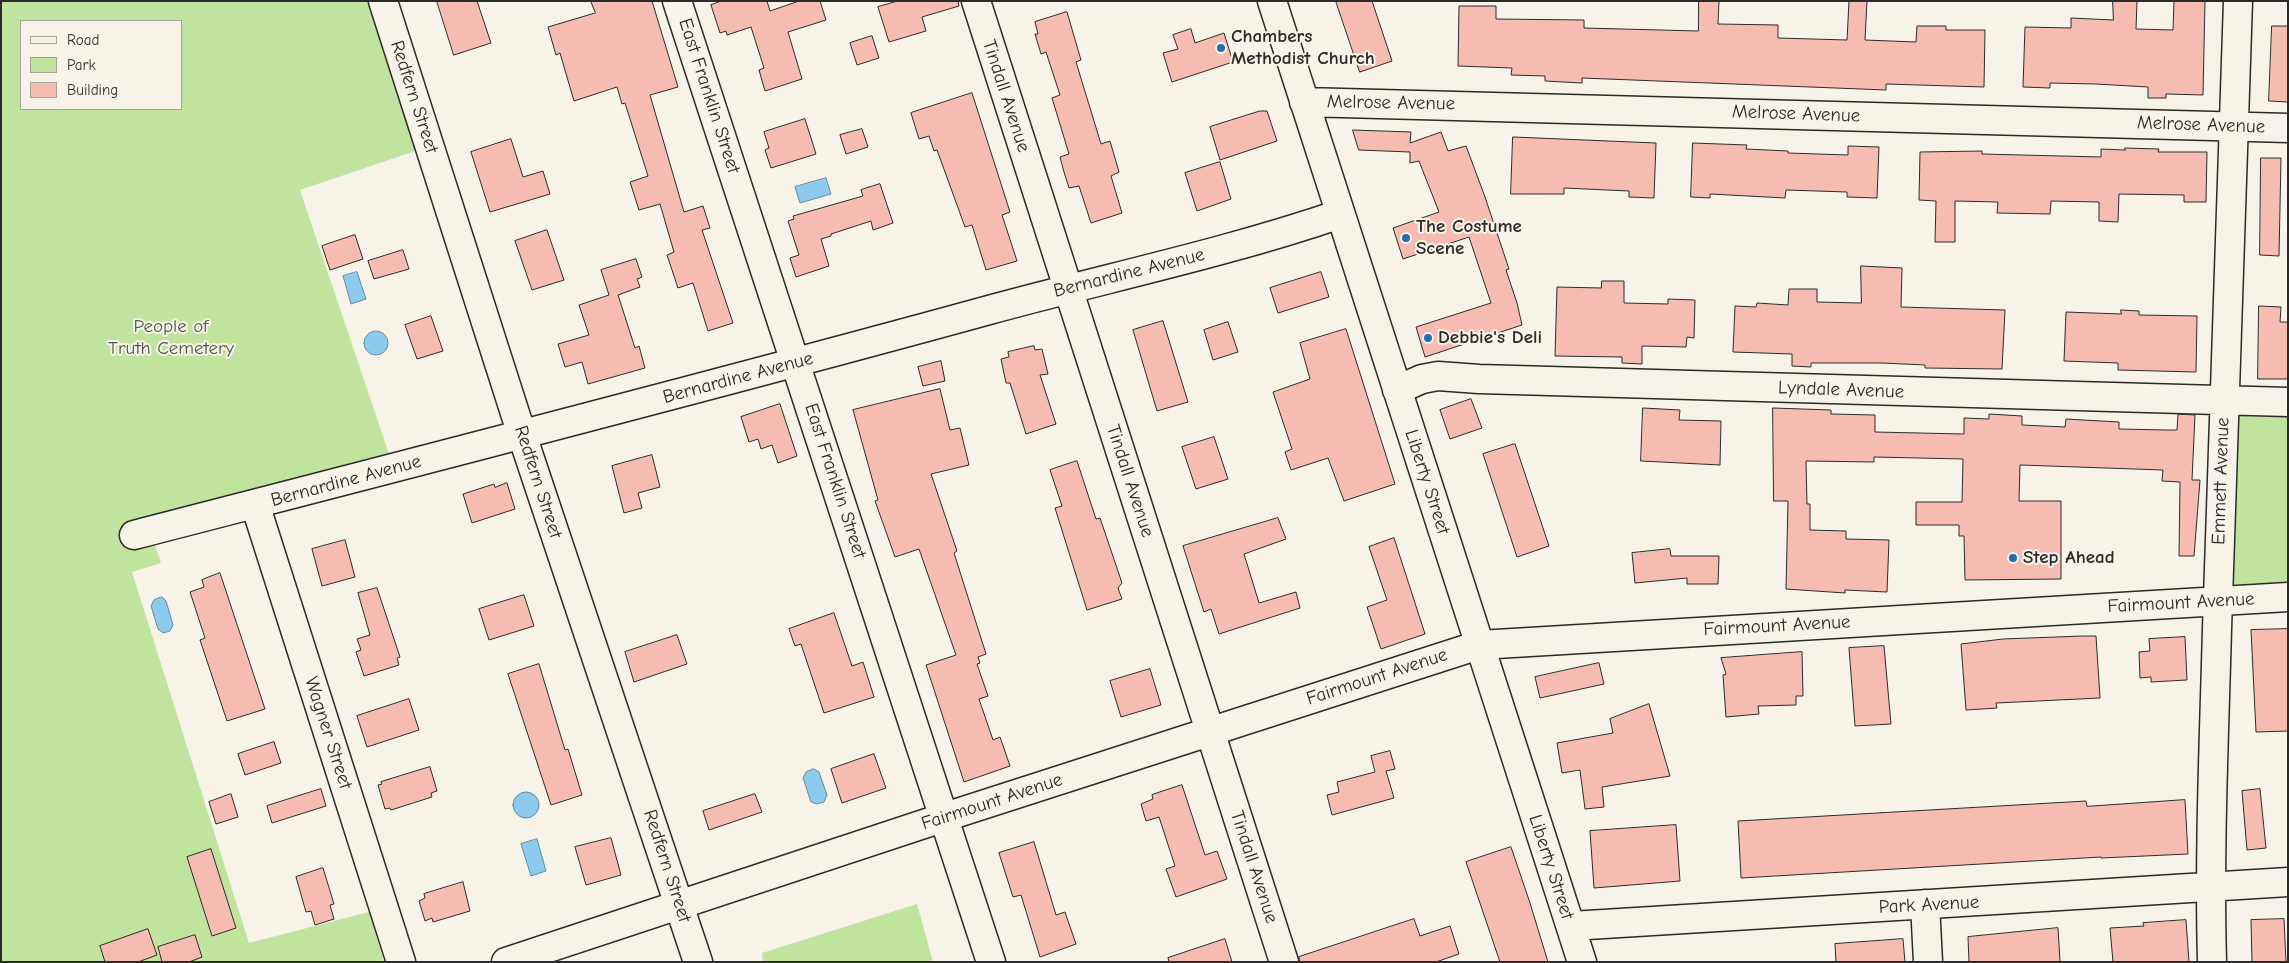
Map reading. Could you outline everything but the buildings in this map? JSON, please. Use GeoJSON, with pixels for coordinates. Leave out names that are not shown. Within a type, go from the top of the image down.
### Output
{"type":"FeatureCollection","features":[{"type":"Feature","properties":{"kind":"street","name":"Redfern Street"},"geometry":{"type":"LineString","coordinates":[[383,1],[522,435],[698,962]]}},
{"type":"Feature","properties":{"kind":"street","name":"East Franklin Street"},"geometry":{"type":"LineString","coordinates":[[677,1],[991,962]]}},
{"type":"Feature","properties":{"kind":"street","name":"Tindall Avenue"},"geometry":{"type":"LineString","coordinates":[[976,1],[1284,962]]}},
{"type":"Feature","properties":{"kind":"street","name":"Liberty Street"},"geometry":{"type":"LineString","coordinates":[[1272,1],[1582,962]]}},
{"type":"Feature","properties":{"kind":"street","name":"Emmett Avenue"},"geometry":{"type":"LineString","coordinates":[[2212,962],[2210,889],[2238,1]]}},
{"type":"Feature","properties":{"kind":"street","name":"Melrose Avenue"},"geometry":{"type":"LineString","coordinates":[[1304,102],[2288,128]]}},
{"type":"Feature","properties":{"kind":"street","name":"Bernardine Avenue"},"geometry":{"type":"LineString","coordinates":[[134,535],[796,363],[1069,288],[1244,244],[1340,214]]}},
{"type":"Feature","properties":{"kind":"street","name":"Lyndale Avenue"},"geometry":{"type":"LineString","coordinates":[[1397,390],[1422,379],[1438,376],[1479,379],[2288,402]]}},
{"type":"Feature","properties":{"kind":"street","name":"Wagner Street"},"geometry":{"type":"LineString","coordinates":[[255,504],[401,962]]}},
{"type":"Feature","properties":{"kind":"street","name":"Fairmount Avenue"},"geometry":{"type":"LineString","coordinates":[[506,962],[945,817],[1211,733],[1479,645],[2288,597]]}},
{"type":"Feature","properties":{"kind":"street","name":"Park Avenue"},"geometry":{"type":"LineString","coordinates":[[1570,926],[2210,889],[2288,882]]}},
{"type":"Feature","properties":{"kind":"street"},"geometry":{"type":"LineString","coordinates":[[1925,904],[1928,962]]}},
{"type":"Feature","properties":{"kind":"green space","name":"People of Truth Cemetery"},"geometry":{"type":"Polygon","coordinates":[[[1,1],[369,1],[418,150],[300,190],[389,454],[147,521],[161,563],[132,572],[249,943],[369,912],[384,962],[1,962],[1,1]]]}},
{"type":"Feature","properties":{"kind":"green space"},"geometry":{"type":"Polygon","coordinates":[[[2229,414],[2288,415],[2288,586],[2231,590],[2229,414]]]}},
{"type":"Feature","properties":{"kind":"green space"},"geometry":{"type":"Polygon","coordinates":[[[917,904],[933,962],[763,962],[762,953],[917,904]]]}},
{"type":"Feature","properties":{"kind":"water"},"geometry":{"type":"Polygon","coordinates":[[[826,178],[831,194],[800,203],[795,187],[826,178]]]}},
{"type":"Feature","properties":{"kind":"water"},"geometry":{"type":"Polygon","coordinates":[[[357,272],[366,299],[351,304],[343,276],[357,272]]]}},
{"type":"Feature","properties":{"kind":"water"},"geometry":{"type":"Polygon","coordinates":[[[376,331],[385,334],[388,343],[385,352],[376,355],[367,352],[364,343],[367,334],[376,331]]]}},
{"type":"Feature","properties":{"kind":"water"},"geometry":{"type":"Polygon","coordinates":[[[162,597],[166,601],[173,625],[170,631],[163,633],[158,629],[151,606],[154,600],[162,597]]]}},
{"type":"Feature","properties":{"kind":"water"},"geometry":{"type":"Polygon","coordinates":[[[814,769],[819,772],[827,795],[824,802],[817,804],[811,802],[803,778],[806,772],[814,769]]]}},
{"type":"Feature","properties":{"kind":"water"},"geometry":{"type":"Polygon","coordinates":[[[526,792],[535,796],[539,805],[535,814],[526,818],[517,814],[513,805],[517,796],[526,792]]]}},
{"type":"Feature","properties":{"kind":"water"},"geometry":{"type":"Polygon","coordinates":[[[537,839],[546,871],[531,876],[521,844],[537,839]]]}},
{"type":"Feature","properties":{"kind":"place","name":"Chambers Methodist Church"},"geometry":{"type":"Point","coordinates":[1221,48]}},
{"type":"Feature","properties":{"kind":"place","name":"The Costume Scene"},"geometry":{"type":"Point","coordinates":[1406,238]}},
{"type":"Feature","properties":{"kind":"place","name":"Debbie's Deli"},"geometry":{"type":"Point","coordinates":[1428,338]}},
{"type":"Feature","properties":{"kind":"place","name":"Step Ahead"},"geometry":{"type":"Point","coordinates":[2013,558]}}]}
